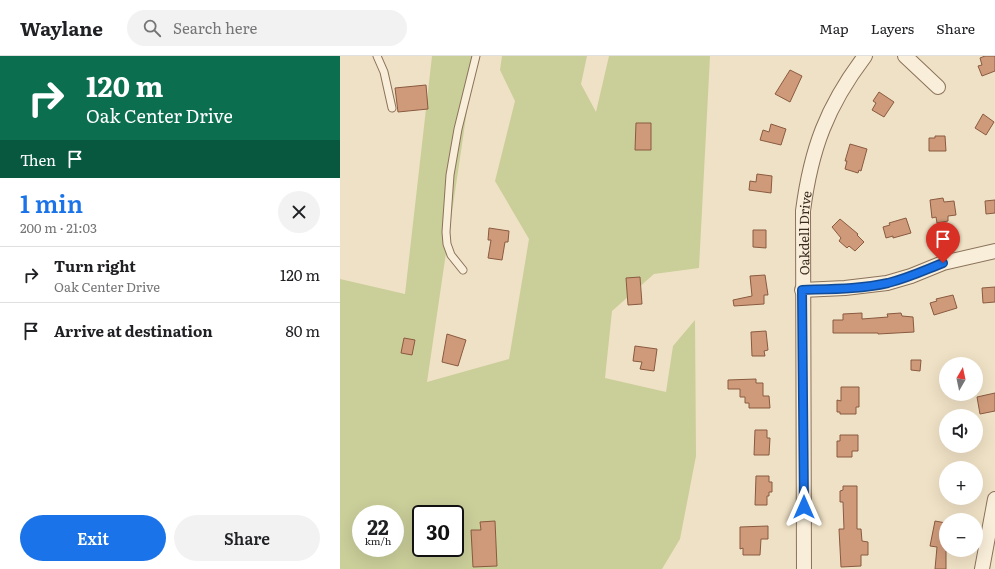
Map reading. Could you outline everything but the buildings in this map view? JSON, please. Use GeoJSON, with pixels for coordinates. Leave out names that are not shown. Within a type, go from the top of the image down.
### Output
{"type":"FeatureCollection","features":[{"type":"Feature","properties":{"kind":"street","name":"Oakdell Drive"},"geometry":{"type":"LineString","coordinates":[[804,569],[802,290],[803,211],[813,155],[833,106],[851,75],[865,56]]}},
{"type":"Feature","properties":{"kind":"street"},"geometry":{"type":"LineString","coordinates":[[905,56],[938,87]]}},
{"type":"Feature","properties":{"kind":"street"},"geometry":{"type":"LineString","coordinates":[[802,290],[845,288],[887,283],[911,276],[943,263],[995,251]]}},
{"type":"Feature","properties":{"kind":"street"},"geometry":{"type":"LineString","coordinates":[[982,569],[995,499]]}},
{"type":"Feature","properties":{"kind":"lane"},"geometry":{"type":"LineString","coordinates":[[377,56],[384,72],[392,108]]}},
{"type":"Feature","properties":{"kind":"lane"},"geometry":{"type":"LineString","coordinates":[[463,270],[451,255],[447,244],[446,232],[450,175],[458,129],[476,56]]}},
{"type":"Feature","properties":{"kind":"green space"},"geometry":{"type":"Polygon","coordinates":[[[432,56],[475,56],[427,382],[509,359],[529,239],[495,181],[515,101],[500,70],[502,56],[587,56],[581,84],[596,112],[609,56],[710,56],[699,268],[654,274],[612,311],[605,378],[666,392],[673,346],[695,320],[696,456],[680,539],[662,569],[340,569],[340,279],[405,294],[432,56]]]}},
{"type":"Feature","properties":{"kind":"route"},"geometry":{"type":"LineString","coordinates":[[804,507],[802,290],[845,288],[887,283],[911,276],[943,263]]}}]}
